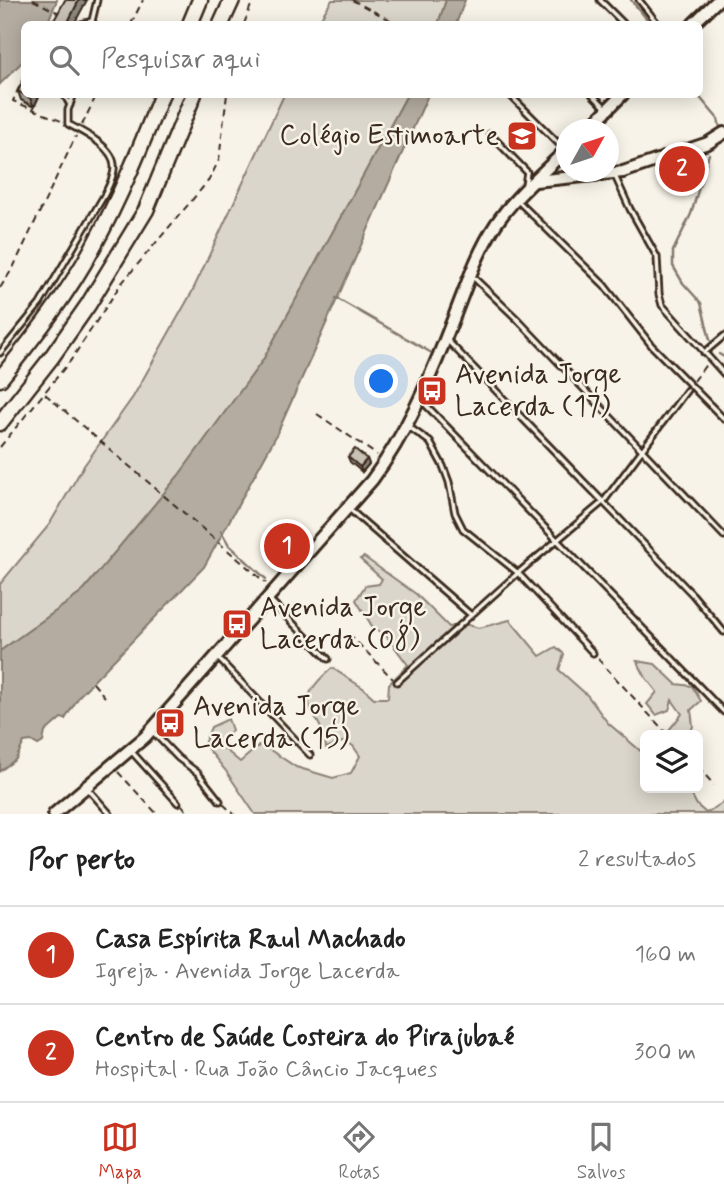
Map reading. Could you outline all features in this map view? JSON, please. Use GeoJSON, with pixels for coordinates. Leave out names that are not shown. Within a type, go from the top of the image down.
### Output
{"type":"FeatureCollection","features":[{"type":"Feature","properties":{"kind":"highway"},"geometry":{"type":"LineString","coordinates":[[191,21],[200,0]]}},
{"type":"Feature","properties":{"kind":"highway"},"geometry":{"type":"LineString","coordinates":[[222,21],[232,0]]}},
{"type":"Feature","properties":{"kind":"highway"},"geometry":{"type":"LineString","coordinates":[[0,379],[54,309],[93,248],[130,171],[160,98]]}},
{"type":"Feature","properties":{"kind":"highway"},"geometry":{"type":"LineString","coordinates":[[0,423],[88,305],[146,210],[192,98]]}},
{"type":"Feature","properties":{"kind":"main road"},"geometry":{"type":"LineString","coordinates":[[696,21],[716,1]]}},
{"type":"Feature","properties":{"kind":"main road"},"geometry":{"type":"LineString","coordinates":[[598,119],[619,98]]}},
{"type":"Feature","properties":{"kind":"main road"},"geometry":{"type":"LineString","coordinates":[[619,173],[708,144],[724,133]]}},
{"type":"Feature","properties":{"kind":"main road"},"geometry":{"type":"LineString","coordinates":[[54,814],[131,751],[152,730],[348,508],[386,461],[421,400],[471,274],[496,224],[516,199],[556,160]]}},
{"type":"Feature","properties":{"kind":"main road"},"geometry":{"type":"LineString","coordinates":[[535,181],[556,179]]}},
{"type":"Feature","properties":{"kind":"lane"},"geometry":{"type":"LineString","coordinates":[[93,21],[97,0]]}},
{"type":"Feature","properties":{"kind":"lane"},"geometry":{"type":"LineString","coordinates":[[600,0],[621,21]]}},
{"type":"Feature","properties":{"kind":"lane"},"geometry":{"type":"LineString","coordinates":[[639,0],[656,21]]}},
{"type":"Feature","properties":{"kind":"lane"},"geometry":{"type":"LineString","coordinates":[[66,98],[70,105]]}},
{"type":"Feature","properties":{"kind":"lane"},"geometry":{"type":"LineString","coordinates":[[0,353],[40,304],[105,194],[115,168],[109,153],[68,124],[73,98]]}},
{"type":"Feature","properties":{"kind":"lane"},"geometry":{"type":"LineString","coordinates":[[513,98],[556,140]]}},
{"type":"Feature","properties":{"kind":"lane"},"geometry":{"type":"LineString","coordinates":[[596,98],[607,110]]}},
{"type":"Feature","properties":{"kind":"lane"},"geometry":{"type":"LineString","coordinates":[[490,134],[527,172],[525,190]]}},
{"type":"Feature","properties":{"kind":"lane"},"geometry":{"type":"LineString","coordinates":[[618,182],[629,209],[657,257],[662,305],[724,374]]}},
{"type":"Feature","properties":{"kind":"lane"},"geometry":{"type":"LineString","coordinates":[[516,199],[604,285],[652,346],[724,419]]}},
{"type":"Feature","properties":{"kind":"lane"},"geometry":{"type":"LineString","coordinates":[[471,274],[724,536]]}},
{"type":"Feature","properties":{"kind":"lane"},"geometry":{"type":"LineString","coordinates":[[704,353],[724,336]]}},
{"type":"Feature","properties":{"kind":"lane"},"geometry":{"type":"LineString","coordinates":[[445,339],[604,501],[693,595],[724,632]]}},
{"type":"Feature","properties":{"kind":"lane"},"geometry":{"type":"LineString","coordinates":[[397,682],[518,573],[604,501],[687,390]]}},
{"type":"Feature","properties":{"kind":"lane"},"geometry":{"type":"LineString","coordinates":[[421,400],[724,712]]}},
{"type":"Feature","properties":{"kind":"lane"},"geometry":{"type":"LineString","coordinates":[[407,426],[424,437],[434,448],[447,473],[455,513],[463,529],[518,573],[593,653]]}},
{"type":"Feature","properties":{"kind":"lane"},"geometry":{"type":"LineString","coordinates":[[348,508],[471,615]]}},
{"type":"Feature","properties":{"kind":"lane"},"geometry":{"type":"LineString","coordinates":[[271,595],[328,659]]}},
{"type":"Feature","properties":{"kind":"lane"},"geometry":{"type":"LineString","coordinates":[[217,657],[310,755]]}},
{"type":"Feature","properties":{"kind":"lane"},"geometry":{"type":"LineString","coordinates":[[152,730],[178,758],[198,774],[220,801]]}},
{"type":"Feature","properties":{"kind":"lane"},"geometry":{"type":"LineString","coordinates":[[131,751],[178,803]]}},
{"type":"Feature","properties":{"kind":"lane"},"geometry":{"type":"LineString","coordinates":[[86,787],[110,814]]}},
{"type":"Feature","properties":{"kind":"path"},"geometry":{"type":"LineString","coordinates":[[33,0],[75,21]]}},
{"type":"Feature","properties":{"kind":"path"},"geometry":{"type":"LineString","coordinates":[[133,21],[144,0]]}},
{"type":"Feature","properties":{"kind":"path"},"geometry":{"type":"LineString","coordinates":[[245,21],[253,0]]}},
{"type":"Feature","properties":{"kind":"path"},"geometry":{"type":"LineString","coordinates":[[352,0],[392,21]]}},
{"type":"Feature","properties":{"kind":"path"},"geometry":{"type":"LineString","coordinates":[[52,21],[57,12]]}},
{"type":"Feature","properties":{"kind":"path"},"geometry":{"type":"LineString","coordinates":[[21,83],[13,101],[68,124]]}},
{"type":"Feature","properties":{"kind":"path"},"geometry":{"type":"LineString","coordinates":[[0,288],[13,268],[95,98]]}},
{"type":"Feature","properties":{"kind":"path"},"geometry":{"type":"LineString","coordinates":[[0,447],[45,394],[121,284],[209,180],[219,160],[227,98]]}},
{"type":"Feature","properties":{"kind":"path"},"geometry":{"type":"LineString","coordinates":[[691,386],[710,359]]}},
{"type":"Feature","properties":{"kind":"path"},"geometry":{"type":"LineString","coordinates":[[45,394],[227,549],[271,595]]}},
{"type":"Feature","properties":{"kind":"path"},"geometry":{"type":"LineString","coordinates":[[317,414],[386,461]]}},
{"type":"Feature","properties":{"kind":"path"},"geometry":{"type":"LineString","coordinates":[[349,634],[397,682]]}},
{"type":"Feature","properties":{"kind":"path"},"geometry":{"type":"LineString","coordinates":[[593,653],[663,730]]}},
{"type":"Feature","properties":{"kind":"path"},"geometry":{"type":"LineString","coordinates":[[93,683],[105,697]]}},
{"type":"Feature","properties":{"kind":"path"},"geometry":{"type":"LineString","coordinates":[[112,766],[156,814]]}},
{"type":"Feature","properties":{"kind":"path"},"geometry":{"type":"LineString","coordinates":[[703,773],[714,785]]}},
{"type":"Feature","properties":{"kind":"path"},"geometry":{"type":"LineString","coordinates":[[220,801],[234,814]]}},
{"type":"Feature","properties":{"kind":"path"},"geometry":{"type":"LineString","coordinates":[[178,803],[189,814]]}},
{"type":"Feature","properties":{"kind":"shaded area"},"geometry":{"type":"Polygon","coordinates":[[[0,0],[57,0],[48,21],[21,21],[21,63],[0,84],[0,0]]]}},
{"type":"Feature","properties":{"kind":"shaded area"},"geometry":{"type":"Polygon","coordinates":[[[332,0],[446,0],[439,21],[319,21],[332,0]]]}},
{"type":"Feature","properties":{"kind":"shaded area"},"geometry":{"type":"Polygon","coordinates":[[[446,0],[465,0],[457,21],[439,21],[446,0]]]}},
{"type":"Feature","properties":{"kind":"shaded area"},"geometry":{"type":"Polygon","coordinates":[[[283,98],[405,98],[263,360],[179,475],[81,593],[0,651],[0,584],[49,525],[83,467],[133,397],[192,292],[283,98]]]}},
{"type":"Feature","properties":{"kind":"shaded area"},"geometry":{"type":"Polygon","coordinates":[[[405,98],[427,98],[276,436],[204,567],[80,695],[65,719],[61,718],[45,732],[43,742],[38,745],[31,741],[24,742],[16,759],[0,771],[0,651],[81,593],[179,475],[263,360],[405,98]]]}},
{"type":"Feature","properties":{"kind":"shaded area"},"geometry":{"type":"Polygon","coordinates":[[[364,557],[416,594],[449,627],[465,624],[479,628],[510,620],[540,656],[556,647],[564,654],[559,670],[587,695],[608,723],[640,750],[640,793],[691,793],[697,805],[706,813],[724,802],[724,814],[255,814],[204,744],[211,727],[228,719],[232,730],[221,746],[240,762],[261,744],[296,767],[333,778],[351,773],[360,756],[353,746],[345,741],[326,748],[319,724],[310,708],[311,692],[332,668],[374,698],[388,698],[389,684],[408,665],[387,637],[372,626],[356,600],[365,586],[379,584],[382,579],[360,559],[364,557]]]}},
{"type":"Feature","properties":{"kind":"shaded area"},"geometry":{"type":"Polygon","coordinates":[[[637,661],[655,664],[676,684],[692,686],[701,701],[691,710],[692,730],[669,730],[682,714],[672,700],[669,710],[656,715],[647,704],[657,692],[637,661]]]}},
{"type":"Feature","properties":{"kind":"building"},"geometry":{"type":"Polygon","coordinates":[[[65,0],[79,0],[68,21],[54,21],[65,0]]]}},
{"type":"Feature","properties":{"kind":"building"},"geometry":{"type":"Polygon","coordinates":[[[695,147],[700,157],[686,164],[691,174],[678,181],[667,160],[695,147]]]}},
{"type":"Feature","properties":{"kind":"building"},"geometry":{"type":"Polygon","coordinates":[[[355,449],[367,459],[360,467],[348,457],[355,449]]]}},
{"type":"Feature","properties":{"kind":"building"},"geometry":{"type":"Polygon","coordinates":[[[280,528],[298,545],[289,554],[272,537],[280,528]]]}},
{"type":"Feature","properties":{"kind":"waterway"},"geometry":{"type":"LineString","coordinates":[[631,0],[648,21]]}},
{"type":"Feature","properties":{"kind":"waterway"},"geometry":{"type":"LineString","coordinates":[[700,98],[718,119],[720,127]]}},
{"type":"Feature","properties":{"kind":"waterway"},"geometry":{"type":"LineString","coordinates":[[709,154],[691,214],[673,251],[673,266],[683,283],[701,303],[710,340]]}},
{"type":"Feature","properties":{"kind":"waterway"},"geometry":{"type":"LineString","coordinates":[[336,298],[430,352]]}},
{"type":"Feature","properties":{"kind":"waterway"},"geometry":{"type":"LineString","coordinates":[[719,354],[724,357]]}},
{"type":"Feature","properties":{"kind":"waterway"},"geometry":{"type":"LineString","coordinates":[[221,531],[229,545],[266,579]]}},
{"type":"Feature","properties":{"kind":"place","name":"Colégio Estimoarte"},"geometry":{"type":"Point","coordinates":[522,136]}},
{"type":"Feature","properties":{"kind":"place","name":"Centro de Saúde Costeira do Pirajubaé"},"geometry":{"type":"Point","coordinates":[682,169]}},
{"type":"Feature","properties":{"kind":"place","name":"Avenida Jorge Lacerda (17)"},"geometry":{"type":"Point","coordinates":[432,391]}},
{"type":"Feature","properties":{"kind":"place","name":"Casa Espírita Raul Machado"},"geometry":{"type":"Point","coordinates":[287,546]}},
{"type":"Feature","properties":{"kind":"place","name":"Avenida Jorge Lacerda (08)"},"geometry":{"type":"Point","coordinates":[237,624]}},
{"type":"Feature","properties":{"kind":"place","name":"Avenida Jorge Lacerda (15)"},"geometry":{"type":"Point","coordinates":[170,723]}}]}
